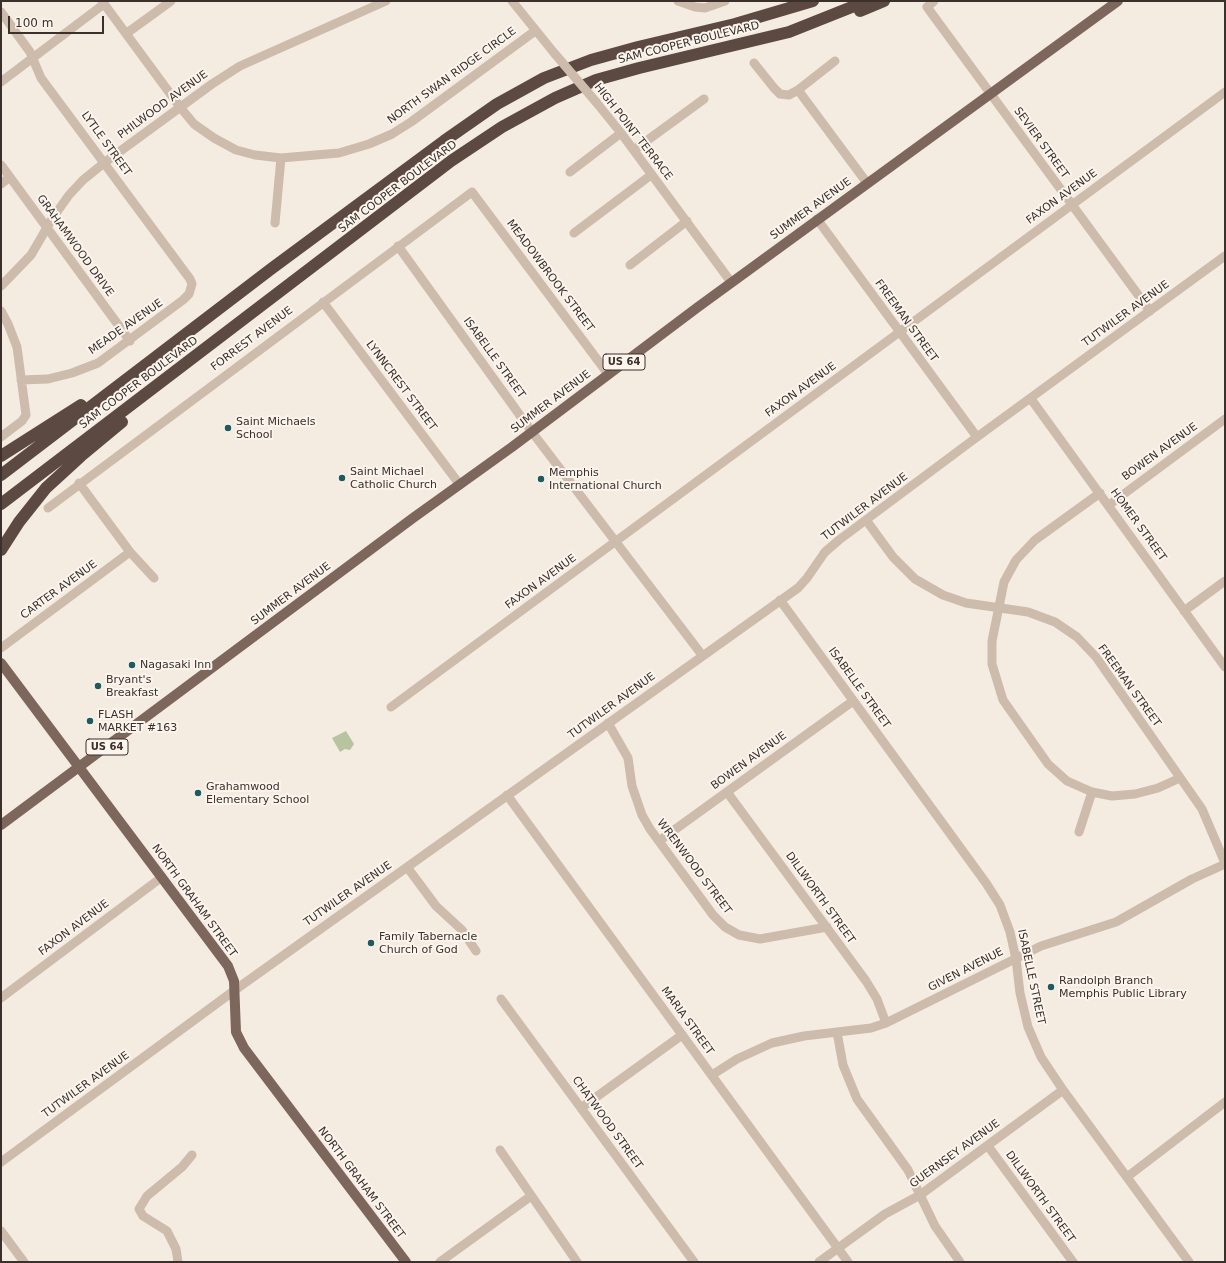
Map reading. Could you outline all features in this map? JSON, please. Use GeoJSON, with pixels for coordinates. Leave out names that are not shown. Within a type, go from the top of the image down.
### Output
{"type":"FeatureCollection","features":[{"type":"Feature","properties":{"kind":"highway","name":"SAM COOPER BOULEVARD"},"geometry":{"type":"LineString","coordinates":[[1,475],[444,141],[478,116],[521,90],[544,78],[591,60],[638,47],[735,24],[812,1]]}},
{"type":"Feature","properties":{"kind":"highway","name":"SAM COOPER BOULEVARD"},"geometry":{"type":"LineString","coordinates":[[1,504],[276,296],[451,161],[502,127],[555,98],[596,80],[639,68],[789,32],[867,1]]}},
{"type":"Feature","properties":{"kind":"highway"},"geometry":{"type":"LineString","coordinates":[[789,32],[855,13],[884,1]]}},
{"type":"Feature","properties":{"kind":"highway"},"geometry":{"type":"LineString","coordinates":[[1,550],[19,522],[46,488],[81,456],[276,296]]}},
{"type":"Feature","properties":{"kind":"highway"},"geometry":{"type":"LineString","coordinates":[[1,456],[95,395],[124,381]]}},
{"type":"Feature","properties":{"kind":"main road","name":"SUMMER AVENUE"},"geometry":{"type":"LineString","coordinates":[[1,825],[532,432],[731,282],[1118,1]]}},
{"type":"Feature","properties":{"kind":"main road","name":"NORTH GRAHAM STREET"},"geometry":{"type":"LineString","coordinates":[[1,663],[228,966],[234,981],[234,1019],[236,1032],[244,1048],[406,1262]]}},
{"type":"Feature","properties":{"kind":"street"},"geometry":{"type":"LineString","coordinates":[[127,33],[171,1]]}},
{"type":"Feature","properties":{"kind":"street","name":"PHILWOOD AVENUE"},"geometry":{"type":"LineString","coordinates":[[1,286],[31,255],[58,208],[73,190],[104,163],[225,75],[248,61],[386,1]]}},
{"type":"Feature","properties":{"kind":"street","name":"HIGH POINT TERRACE"},"geometry":{"type":"LineString","coordinates":[[512,1],[621,133],[731,282]]}},
{"type":"Feature","properties":{"kind":"street"},"geometry":{"type":"LineString","coordinates":[[678,1],[695,7],[705,8],[725,1]]}},
{"type":"Feature","properties":{"kind":"street"},"geometry":{"type":"LineString","coordinates":[[1,82],[103,3]]}},
{"type":"Feature","properties":{"kind":"street","name":"NORTH SWAN RIDGE CIRCLE"},"geometry":{"type":"LineString","coordinates":[[103,3],[194,124],[227,146],[255,155],[281,158],[339,153],[369,144],[392,134],[411,122],[535,30]]}},
{"type":"Feature","properties":{"kind":"street","name":"SEVIER STREET"},"geometry":{"type":"LineString","coordinates":[[931,4],[990,94],[1150,311]]}},
{"type":"Feature","properties":{"kind":"street","name":"LYTLE STREET"},"geometry":{"type":"LineString","coordinates":[[1,12],[30,52],[31,59],[41,78],[190,280],[191,290]]}},
{"type":"Feature","properties":{"kind":"street"},"geometry":{"type":"LineString","coordinates":[[754,63],[780,94],[789,95],[798,90],[835,61]]}},
{"type":"Feature","properties":{"kind":"street"},"geometry":{"type":"LineString","coordinates":[[798,90],[867,183]]}},
{"type":"Feature","properties":{"kind":"street","name":"FAXON AVENUE"},"geometry":{"type":"LineString","coordinates":[[391,707],[1225,92]]}},
{"type":"Feature","properties":{"kind":"street"},"geometry":{"type":"LineString","coordinates":[[634,150],[704,99]]}},
{"type":"Feature","properties":{"kind":"street"},"geometry":{"type":"LineString","coordinates":[[570,172],[621,133]]}},
{"type":"Feature","properties":{"kind":"street"},"geometry":{"type":"LineString","coordinates":[[275,222],[281,158]]}},
{"type":"Feature","properties":{"kind":"street","name":"GRAHAMWOOD DRIVE"},"geometry":{"type":"LineString","coordinates":[[1,165],[130,341]]}},
{"type":"Feature","properties":{"kind":"street"},"geometry":{"type":"LineString","coordinates":[[574,233],[651,174]]}},
{"type":"Feature","properties":{"kind":"street"},"geometry":{"type":"LineString","coordinates":[[1,184],[10,177]]}},
{"type":"Feature","properties":{"kind":"street","name":"FORREST AVENUE"},"geometry":{"type":"LineString","coordinates":[[48,508],[79,483],[472,192]]}},
{"type":"Feature","properties":{"kind":"street","name":"MEADOWBROOK STREET"},"geometry":{"type":"LineString","coordinates":[[472,192],[608,374]]}},
{"type":"Feature","properties":{"kind":"street","name":"FREEMAN STREET"},"geometry":{"type":"LineString","coordinates":[[817,219],[977,437]]}},
{"type":"Feature","properties":{"kind":"street"},"geometry":{"type":"LineString","coordinates":[[630,265],[687,221]]}},
{"type":"Feature","properties":{"kind":"street","name":"ISABELLE STREET"},"geometry":{"type":"LineString","coordinates":[[398,246],[532,432],[702,655]]}},
{"type":"Feature","properties":{"kind":"street","name":"TUTWILER AVENUE"},"geometry":{"type":"LineString","coordinates":[[1,1162],[235,990],[780,600],[807,578],[825,552],[866,520],[1225,256]]}},
{"type":"Feature","properties":{"kind":"street","name":"MEADE AVENUE"},"geometry":{"type":"LineString","coordinates":[[21,380],[48,379],[79,371],[98,363],[130,341],[183,300],[191,290]]}},
{"type":"Feature","properties":{"kind":"street","name":"LYNNCREST STREET"},"geometry":{"type":"LineString","coordinates":[[323,302],[460,485]]}},
{"type":"Feature","properties":{"kind":"street"},"geometry":{"type":"LineString","coordinates":[[1,311],[17,347],[26,418],[1,437]]}},
{"type":"Feature","properties":{"kind":"street","name":"HOMER STREET"},"geometry":{"type":"LineString","coordinates":[[1031,399],[1225,666]]}},
{"type":"Feature","properties":{"kind":"street","name":"BOWEN AVENUE"},"geometry":{"type":"LineString","coordinates":[[1109,505],[1225,419]]}},
{"type":"Feature","properties":{"kind":"street"},"geometry":{"type":"LineString","coordinates":[[79,483],[130,552],[154,578]]}},
{"type":"Feature","properties":{"kind":"street"},"geometry":{"type":"LineString","coordinates":[[1100,493],[1035,540],[1016,560],[1004,582],[992,641],[992,664],[1003,700],[1048,764],[1067,781],[1092,792],[1112,796],[1135,794],[1158,788],[1180,778]]}},
{"type":"Feature","properties":{"kind":"street","name":"FREEMAN STREET"},"geometry":{"type":"LineString","coordinates":[[866,520],[894,557],[915,579],[943,595],[966,603],[1028,612],[1055,622],[1078,637],[1096,657],[1202,809],[1225,864]]}},
{"type":"Feature","properties":{"kind":"street","name":"CARTER AVENUE"},"geometry":{"type":"LineString","coordinates":[[1,648],[130,552]]}},
{"type":"Feature","properties":{"kind":"street"},"geometry":{"type":"LineString","coordinates":[[1184,610],[1225,581]]}},
{"type":"Feature","properties":{"kind":"street","name":"ISABELLE STREET"},"geometry":{"type":"LineString","coordinates":[[780,600],[986,883],[1000,905],[1016,959],[1020,993],[1028,1027],[1041,1057],[1063,1090],[1189,1262]]}},
{"type":"Feature","properties":{"kind":"street","name":"BOWEN AVENUE"},"geometry":{"type":"LineString","coordinates":[[659,841],[853,701]]}},
{"type":"Feature","properties":{"kind":"street","name":"WRENWOOD STREET"},"geometry":{"type":"LineString","coordinates":[[608,723],[624,748],[628,758],[632,786],[642,815],[713,915],[732,932],[749,938],[760,939],[827,927]]}},
{"type":"Feature","properties":{"kind":"street","name":"DILLWORTH STREET"},"geometry":{"type":"LineString","coordinates":[[727,792],[872,990],[886,1023]]}},
{"type":"Feature","properties":{"kind":"street"},"geometry":{"type":"LineString","coordinates":[[1079,832],[1092,792]]}},
{"type":"Feature","properties":{"kind":"street","name":"MARIA STREET"},"geometry":{"type":"LineString","coordinates":[[507,795],[848,1262]]}},
{"type":"Feature","properties":{"kind":"street","name":"GIVEN AVENUE"},"geometry":{"type":"LineString","coordinates":[[712,1075],[737,1059],[772,1043],[871,1028],[886,1023],[1041,946],[1116,922],[1192,879],[1225,864]]}},
{"type":"Feature","properties":{"kind":"street"},"geometry":{"type":"LineString","coordinates":[[407,867],[436,906],[462,930],[476,951]]}},
{"type":"Feature","properties":{"kind":"street","name":"FAXON AVENUE"},"geometry":{"type":"LineString","coordinates":[[1,998],[162,877]]}},
{"type":"Feature","properties":{"kind":"street","name":"CHATWOOD STREET"},"geometry":{"type":"LineString","coordinates":[[501,999],[694,1262]]}},
{"type":"Feature","properties":{"kind":"street"},"geometry":{"type":"LineString","coordinates":[[837,1032],[844,1069],[857,1099],[904,1164],[935,1226],[960,1262]]}},
{"type":"Feature","properties":{"kind":"street"},"geometry":{"type":"LineString","coordinates":[[581,1108],[682,1035]]}},
{"type":"Feature","properties":{"kind":"street","name":"GUERNSEY AVENUE"},"geometry":{"type":"LineString","coordinates":[[819,1262],[885,1214],[920,1195],[1063,1090]]}},
{"type":"Feature","properties":{"kind":"street"},"geometry":{"type":"LineString","coordinates":[[1127,1177],[1225,1102]]}},
{"type":"Feature","properties":{"kind":"street","name":"DILLWORTH STREET"},"geometry":{"type":"LineString","coordinates":[[988,1146],[1073,1262]]}},
{"type":"Feature","properties":{"kind":"street"},"geometry":{"type":"LineString","coordinates":[[500,1150],[577,1262]]}},
{"type":"Feature","properties":{"kind":"street"},"geometry":{"type":"LineString","coordinates":[[178,1262],[176,1249],[167,1231],[160,1225],[143,1216],[139,1209],[147,1196],[182,1167],[192,1155]]}},
{"type":"Feature","properties":{"kind":"street"},"geometry":{"type":"LineString","coordinates":[[440,1262],[532,1196]]}},
{"type":"Feature","properties":{"kind":"street"},"geometry":{"type":"LineString","coordinates":[[1,1231],[24,1262]]}},
{"type":"Feature","properties":{"kind":"green space"},"geometry":{"type":"Polygon","coordinates":[[[346,731],[354,744],[350,750],[345,749],[340,752],[332,738],[346,731]]]}},
{"type":"Feature","properties":{"kind":"place","name":"Saint Michaels School"},"geometry":{"type":"Point","coordinates":[228,428]}},
{"type":"Feature","properties":{"kind":"place","name":"Saint Michael Catholic Church"},"geometry":{"type":"Point","coordinates":[342,478]}},
{"type":"Feature","properties":{"kind":"place","name":"Memphis International Church"},"geometry":{"type":"Point","coordinates":[541,479]}},
{"type":"Feature","properties":{"kind":"place","name":"Nagasaki Inn"},"geometry":{"type":"Point","coordinates":[132,665]}},
{"type":"Feature","properties":{"kind":"place","name":"Bryant's Breakfast"},"geometry":{"type":"Point","coordinates":[98,686]}},
{"type":"Feature","properties":{"kind":"place","name":"FLASH MARKET #163"},"geometry":{"type":"Point","coordinates":[90,721]}},
{"type":"Feature","properties":{"kind":"place","name":"Grahamwood Elementary School"},"geometry":{"type":"Point","coordinates":[198,793]}},
{"type":"Feature","properties":{"kind":"place","name":"Family Tabernacle Church of God"},"geometry":{"type":"Point","coordinates":[371,943]}},
{"type":"Feature","properties":{"kind":"place","name":"Randolph Branch Memphis Public Library"},"geometry":{"type":"Point","coordinates":[1051,987]}}]}
